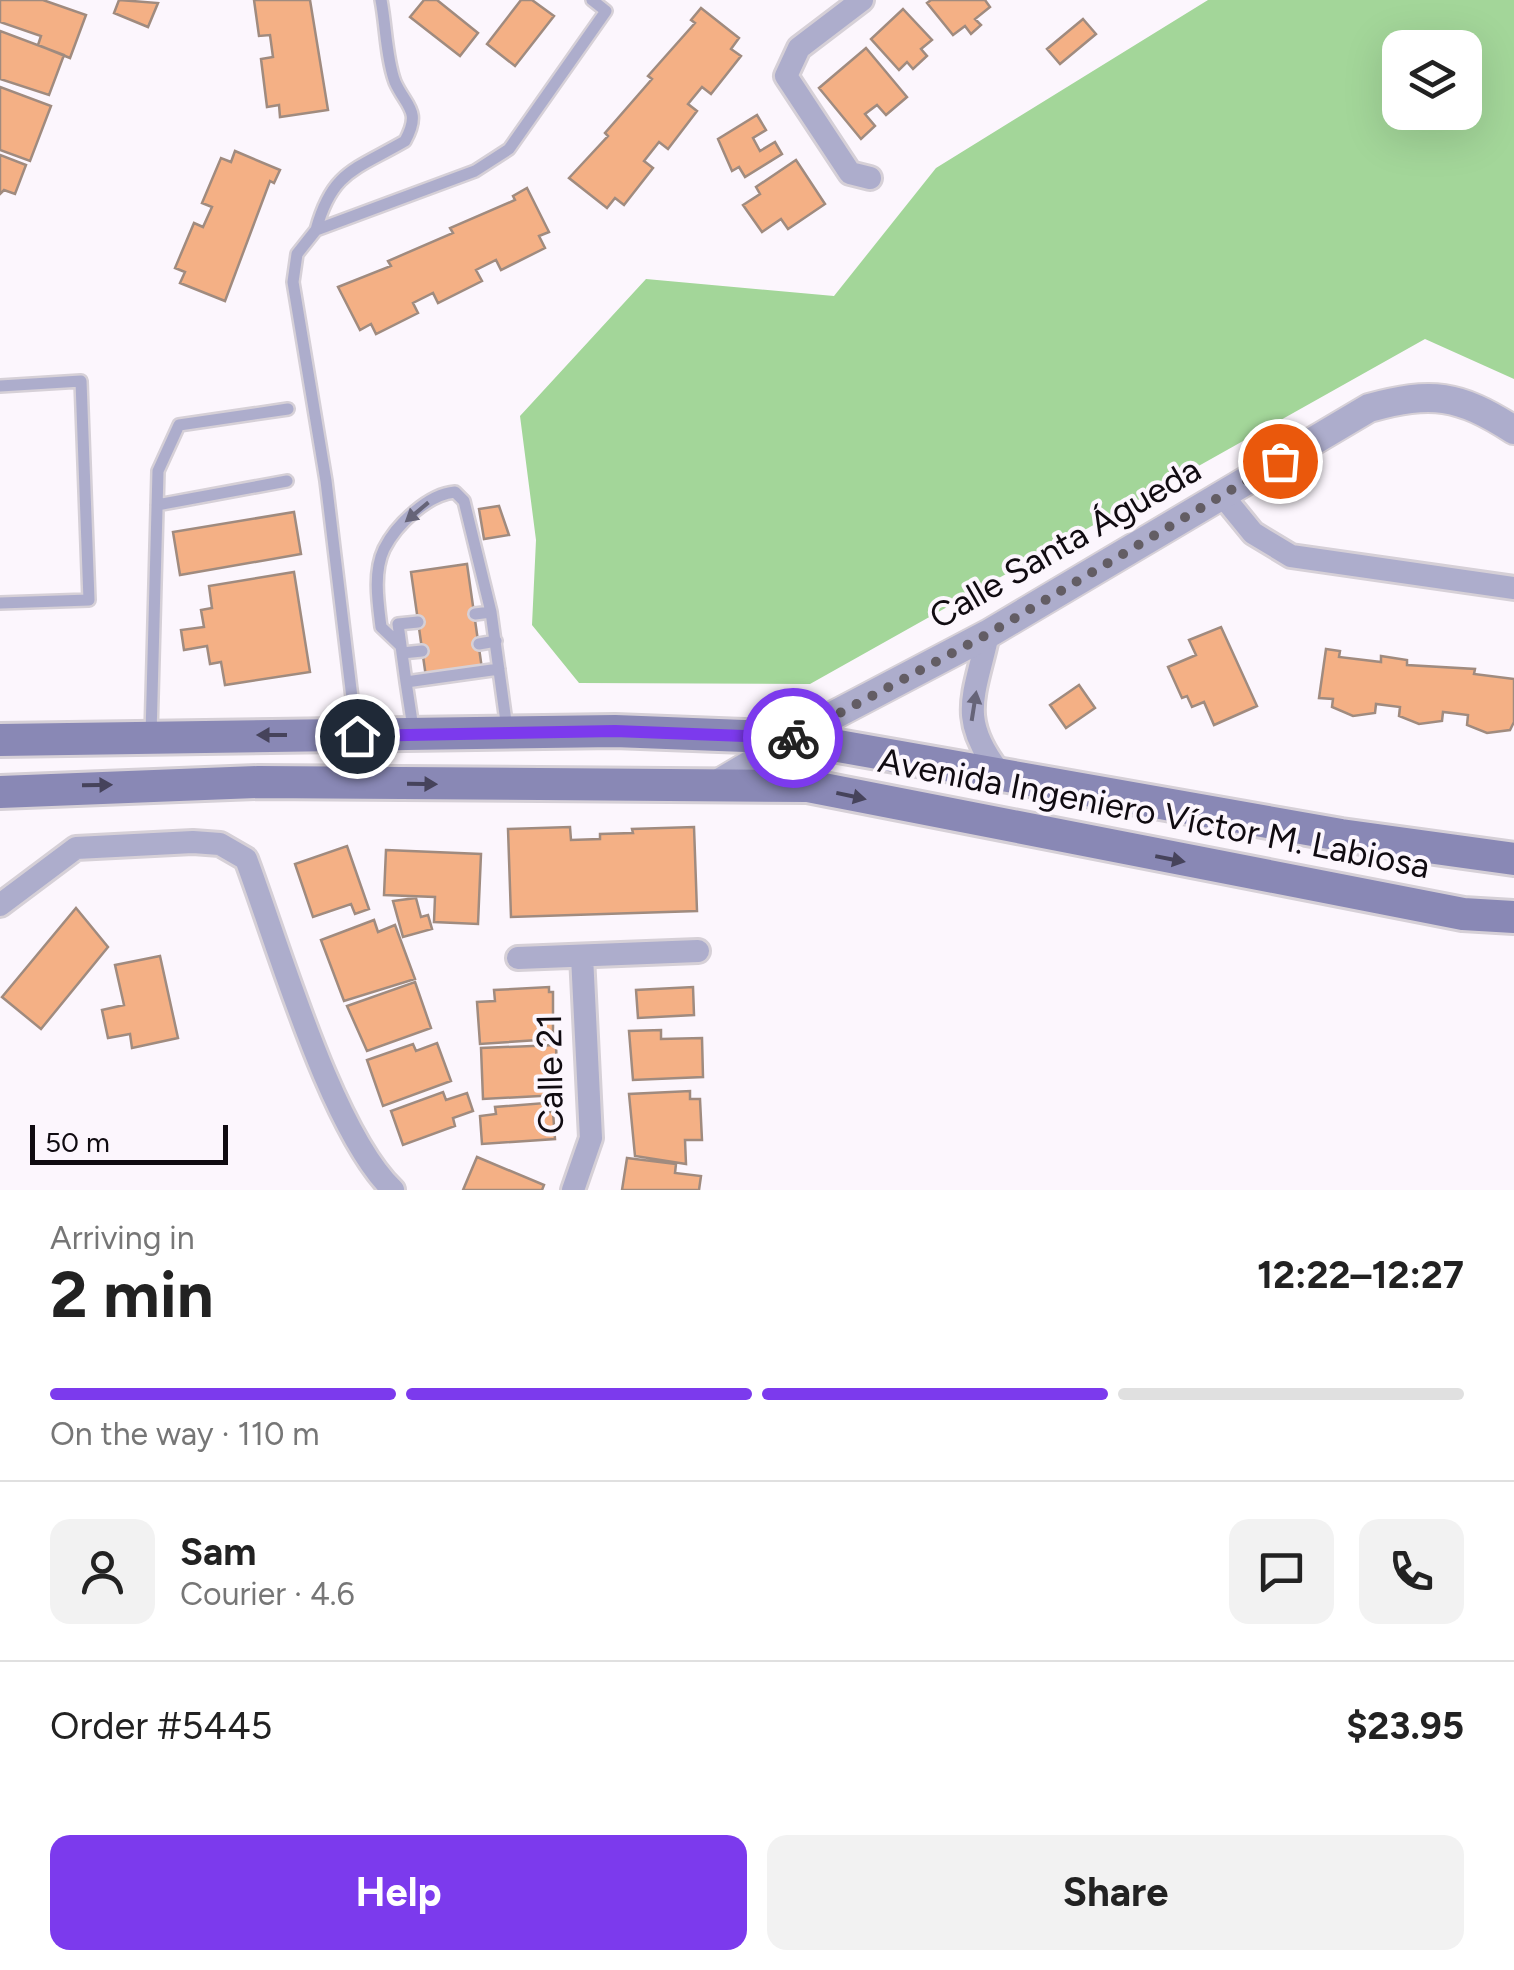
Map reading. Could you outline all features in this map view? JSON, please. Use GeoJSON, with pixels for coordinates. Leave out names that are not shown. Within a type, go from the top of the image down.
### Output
{"type":"FeatureCollection","features":[{"type":"Feature","properties":{"kind":"main road","name":"Avenida Ingeniero Víctor M. Labiosa"},"geometry":{"type":"LineString","coordinates":[[0,740],[615,731],[793,738],[1341,836],[1514,859]]}},
{"type":"Feature","properties":{"kind":"main road","name":"Avenida Ingeniero Víctor M. Labiosa"},"geometry":{"type":"LineString","coordinates":[[2,793],[258,782],[808,786],[1463,914],[1514,918]]}},
{"type":"Feature","properties":{"kind":"street"},"geometry":{"type":"LineString","coordinates":[[862,0],[799,48],[786,76],[850,173],[870,178]]}},
{"type":"Feature","properties":{"kind":"street","name":"Calle Santa Águeda"},"geometry":{"type":"LineString","coordinates":[[714,786],[793,738],[988,634],[1368,408],[1418,395],[1479,408],[1514,430]]}},
{"type":"Feature","properties":{"kind":"street"},"geometry":{"type":"LineString","coordinates":[[1222,496],[1253,533],[1291,556],[1514,588]]}},
{"type":"Feature","properties":{"kind":"street"},"geometry":{"type":"LineString","coordinates":[[988,634],[970,719],[982,750],[998,772]]}},
{"type":"Feature","properties":{"kind":"street"},"geometry":{"type":"LineString","coordinates":[[0,905],[76,848],[192,842],[220,844],[246,859],[336,1098],[378,1176],[393,1190]]}},
{"type":"Feature","properties":{"kind":"street"},"geometry":{"type":"LineString","coordinates":[[518,958],[698,951]]}},
{"type":"Feature","properties":{"kind":"street","name":"Calle 21"},"geometry":{"type":"LineString","coordinates":[[573,1190],[591,1138],[582,956]]}},
{"type":"Feature","properties":{"kind":"lane"},"geometry":{"type":"LineString","coordinates":[[357,736],[326,480],[293,282],[297,254],[316,230],[326,194],[337,181],[405,141],[411,130],[410,102],[395,82],[381,0]]}},
{"type":"Feature","properties":{"kind":"lane"},"geometry":{"type":"LineString","coordinates":[[316,230],[475,171],[508,148],[606,11],[592,0]]}},
{"type":"Feature","properties":{"kind":"lane"},"geometry":{"type":"LineString","coordinates":[[0,386],[81,381],[89,600],[0,603]]}},
{"type":"Feature","properties":{"kind":"lane"},"geometry":{"type":"LineString","coordinates":[[152,735],[158,471],[179,426],[288,409]]}},
{"type":"Feature","properties":{"kind":"lane"},"geometry":{"type":"LineString","coordinates":[[157,505],[287,481]]}},
{"type":"Feature","properties":{"kind":"lane"},"geometry":{"type":"LineString","coordinates":[[422,651],[401,650],[381,627],[378,584],[384,550],[411,515],[442,493],[455,492],[464,501],[491,612],[508,733]]}},
{"type":"Feature","properties":{"kind":"lane"},"geometry":{"type":"LineString","coordinates":[[474,614],[491,612]]}},
{"type":"Feature","properties":{"kind":"lane"},"geometry":{"type":"LineString","coordinates":[[414,734],[398,624],[418,622]]}},
{"type":"Feature","properties":{"kind":"lane"},"geometry":{"type":"LineString","coordinates":[[479,644],[496,641]]}},
{"type":"Feature","properties":{"kind":"lane"},"geometry":{"type":"LineString","coordinates":[[406,682],[500,669]]}},
{"type":"Feature","properties":{"kind":"green space"},"geometry":{"type":"Polygon","coordinates":[[[1208,0],[1514,0],[1514,379],[1425,339],[810,684],[579,683],[532,625],[536,540],[520,416],[646,279],[834,296],[936,168],[1208,0]]]}},
{"type":"Feature","properties":{"kind":"building"},"geometry":{"type":"Polygon","coordinates":[[[0,0],[43,0],[86,15],[70,58],[38,45],[41,36],[0,22],[0,0]]]}},
{"type":"Feature","properties":{"kind":"building"},"geometry":{"type":"Polygon","coordinates":[[[119,0],[158,3],[148,27],[114,13],[119,0]]]}},
{"type":"Feature","properties":{"kind":"building"},"geometry":{"type":"Polygon","coordinates":[[[254,0],[310,0],[328,110],[280,117],[279,105],[267,107],[261,59],[273,57],[270,35],[259,36],[254,0]]]}},
{"type":"Feature","properties":{"kind":"building"},"geometry":{"type":"Polygon","coordinates":[[[424,0],[437,0],[478,33],[460,56],[410,17],[424,0]]]}},
{"type":"Feature","properties":{"kind":"building"},"geometry":{"type":"Polygon","coordinates":[[[521,0],[532,0],[554,16],[515,66],[487,44],[521,0]]]}},
{"type":"Feature","properties":{"kind":"building"},"geometry":{"type":"Polygon","coordinates":[[[985,0],[990,7],[975,19],[981,25],[971,34],[965,26],[953,35],[927,3],[985,0]]]}},
{"type":"Feature","properties":{"kind":"building"},"geometry":{"type":"Polygon","coordinates":[[[701,8],[739,38],[731,49],[741,56],[711,94],[702,87],[688,104],[697,111],[668,149],[659,142],[644,161],[653,168],[624,205],[615,198],[607,208],[569,178],[608,136],[605,133],[652,79],[648,76],[695,23],[691,20],[701,8]]]}},
{"type":"Feature","properties":{"kind":"building"},"geometry":{"type":"Polygon","coordinates":[[[903,9],[932,40],[921,49],[927,56],[913,69],[907,62],[899,70],[871,39],[903,9]]]}},
{"type":"Feature","properties":{"kind":"building"},"geometry":{"type":"Polygon","coordinates":[[[1083,19],[1096,34],[1060,64],[1047,49],[1083,19]]]}},
{"type":"Feature","properties":{"kind":"building"},"geometry":{"type":"Polygon","coordinates":[[[0,31],[64,55],[49,95],[0,79],[0,31]]]}},
{"type":"Feature","properties":{"kind":"building"},"geometry":{"type":"Polygon","coordinates":[[[866,48],[907,97],[886,115],[877,105],[865,114],[875,126],[861,139],[819,88],[866,48]]]}},
{"type":"Feature","properties":{"kind":"building"},"geometry":{"type":"Polygon","coordinates":[[[0,87],[51,106],[30,161],[0,150],[0,87]]]}},
{"type":"Feature","properties":{"kind":"building"},"geometry":{"type":"Polygon","coordinates":[[[757,115],[766,130],[753,138],[760,151],[775,142],[782,154],[745,177],[739,167],[732,171],[718,139],[757,115]]]}},
{"type":"Feature","properties":{"kind":"building"},"geometry":{"type":"Polygon","coordinates":[[[235,151],[280,170],[274,183],[270,181],[225,301],[180,283],[185,272],[175,268],[194,223],[203,227],[212,207],[202,203],[221,158],[231,162],[235,151]]]}},
{"type":"Feature","properties":{"kind":"building"},"geometry":{"type":"Polygon","coordinates":[[[0,155],[26,165],[15,194],[4,190],[0,194],[0,155]]]}},
{"type":"Feature","properties":{"kind":"building"},"geometry":{"type":"Polygon","coordinates":[[[796,160],[825,204],[788,229],[781,219],[762,232],[743,205],[760,194],[756,187],[796,160]]]}},
{"type":"Feature","properties":{"kind":"building"},"geometry":{"type":"Polygon","coordinates":[[[527,188],[549,232],[539,236],[545,248],[501,270],[496,260],[476,270],[482,281],[438,303],[433,293],[413,303],[418,313],[376,334],[371,324],[360,330],[338,287],[391,266],[388,261],[453,233],[450,228],[515,200],[513,196],[527,188]]]}},
{"type":"Feature","properties":{"kind":"building"},"geometry":{"type":"Polygon","coordinates":[[[499,506],[509,535],[484,539],[479,509],[499,506]]]}},
{"type":"Feature","properties":{"kind":"building"},"geometry":{"type":"Polygon","coordinates":[[[294,512],[301,554],[180,575],[173,532],[294,512]]]}},
{"type":"Feature","properties":{"kind":"building"},"geometry":{"type":"Polygon","coordinates":[[[467,564],[482,669],[426,677],[411,572],[467,564]]]}},
{"type":"Feature","properties":{"kind":"building"},"geometry":{"type":"Polygon","coordinates":[[[294,572],[310,672],[225,685],[221,662],[210,664],[207,646],[184,650],[181,630],[204,627],[201,610],[212,608],[209,586],[294,572]]]}},
{"type":"Feature","properties":{"kind":"building"},"geometry":{"type":"Polygon","coordinates":[[[1221,627],[1257,706],[1214,725],[1204,702],[1192,707],[1187,696],[1182,698],[1168,667],[1196,655],[1189,640],[1221,627]]]}},
{"type":"Feature","properties":{"kind":"building"},"geometry":{"type":"Polygon","coordinates":[[[1326,649],[1340,651],[1339,657],[1381,662],[1381,656],[1407,660],[1407,665],[1475,669],[1474,674],[1514,679],[1514,722],[1510,730],[1487,733],[1467,725],[1468,715],[1443,712],[1442,721],[1419,724],[1399,716],[1400,707],[1376,704],[1375,713],[1353,716],[1332,707],[1333,699],[1319,698],[1326,649]]]}},
{"type":"Feature","properties":{"kind":"building"},"geometry":{"type":"Polygon","coordinates":[[[1079,685],[1095,708],[1066,728],[1050,705],[1079,685]]]}},
{"type":"Feature","properties":{"kind":"building"},"geometry":{"type":"Polygon","coordinates":[[[570,827],[571,840],[600,839],[600,834],[633,833],[632,829],[694,827],[697,911],[511,917],[508,829],[570,827]]]}},
{"type":"Feature","properties":{"kind":"building"},"geometry":{"type":"Polygon","coordinates":[[[347,846],[369,909],[355,914],[351,904],[313,917],[295,864],[347,846]]]}},
{"type":"Feature","properties":{"kind":"building"},"geometry":{"type":"Polygon","coordinates":[[[386,850],[481,854],[478,924],[434,922],[435,897],[384,895],[386,850]]]}},
{"type":"Feature","properties":{"kind":"building"},"geometry":{"type":"Polygon","coordinates":[[[416,898],[421,917],[428,915],[432,929],[403,937],[393,901],[416,898]]]}},
{"type":"Feature","properties":{"kind":"building"},"geometry":{"type":"Polygon","coordinates":[[[76,908],[108,947],[41,1029],[2,997],[76,908]]]}},
{"type":"Feature","properties":{"kind":"building"},"geometry":{"type":"Polygon","coordinates":[[[374,920],[378,932],[395,925],[415,979],[344,1001],[321,940],[374,920]]]}},
{"type":"Feature","properties":{"kind":"building"},"geometry":{"type":"Polygon","coordinates":[[[160,956],[178,1038],[132,1048],[130,1034],[108,1038],[102,1010],[124,1005],[115,965],[160,956]]]}},
{"type":"Feature","properties":{"kind":"building"},"geometry":{"type":"Polygon","coordinates":[[[415,982],[431,1028],[367,1051],[347,1006],[415,982]]]}},
{"type":"Feature","properties":{"kind":"building"},"geometry":{"type":"Polygon","coordinates":[[[549,987],[549,992],[553,992],[553,1039],[480,1044],[477,1002],[495,1001],[494,990],[549,987]]]}},
{"type":"Feature","properties":{"kind":"building"},"geometry":{"type":"Polygon","coordinates":[[[693,987],[694,1015],[638,1018],[636,990],[693,987]]]}},
{"type":"Feature","properties":{"kind":"building"},"geometry":{"type":"Polygon","coordinates":[[[661,1030],[661,1039],[702,1038],[703,1077],[633,1080],[629,1031],[661,1030]]]}},
{"type":"Feature","properties":{"kind":"building"},"geometry":{"type":"Polygon","coordinates":[[[437,1043],[451,1081],[383,1106],[367,1060],[413,1044],[416,1051],[437,1043]]]}},
{"type":"Feature","properties":{"kind":"building"},"geometry":{"type":"Polygon","coordinates":[[[556,1045],[558,1095],[483,1099],[481,1048],[556,1045]]]}},
{"type":"Feature","properties":{"kind":"building"},"geometry":{"type":"Polygon","coordinates":[[[690,1091],[690,1099],[700,1099],[702,1140],[685,1140],[686,1164],[635,1156],[629,1094],[690,1091]]]}},
{"type":"Feature","properties":{"kind":"building"},"geometry":{"type":"Polygon","coordinates":[[[443,1092],[446,1100],[467,1093],[473,1111],[453,1118],[455,1126],[403,1145],[391,1111],[443,1092]]]}},
{"type":"Feature","properties":{"kind":"building"},"geometry":{"type":"Polygon","coordinates":[[[545,1103],[546,1112],[553,1112],[555,1139],[482,1144],[480,1116],[496,1114],[495,1107],[545,1103]]]}},
{"type":"Feature","properties":{"kind":"building"},"geometry":{"type":"Polygon","coordinates":[[[477,1157],[544,1185],[542,1190],[463,1190],[477,1157]]]}},
{"type":"Feature","properties":{"kind":"building"},"geometry":{"type":"Polygon","coordinates":[[[627,1158],[676,1164],[675,1173],[701,1176],[699,1190],[622,1190],[627,1158]]]}},
{"type":"Feature","properties":{"kind":"way so far"},"geometry":{"type":"LineString","coordinates":[[793,738],[988,634],[1280,461]]}},
{"type":"Feature","properties":{"kind":"route"},"geometry":{"type":"LineString","coordinates":[[357,736],[615,731],[793,738]]}}]}
